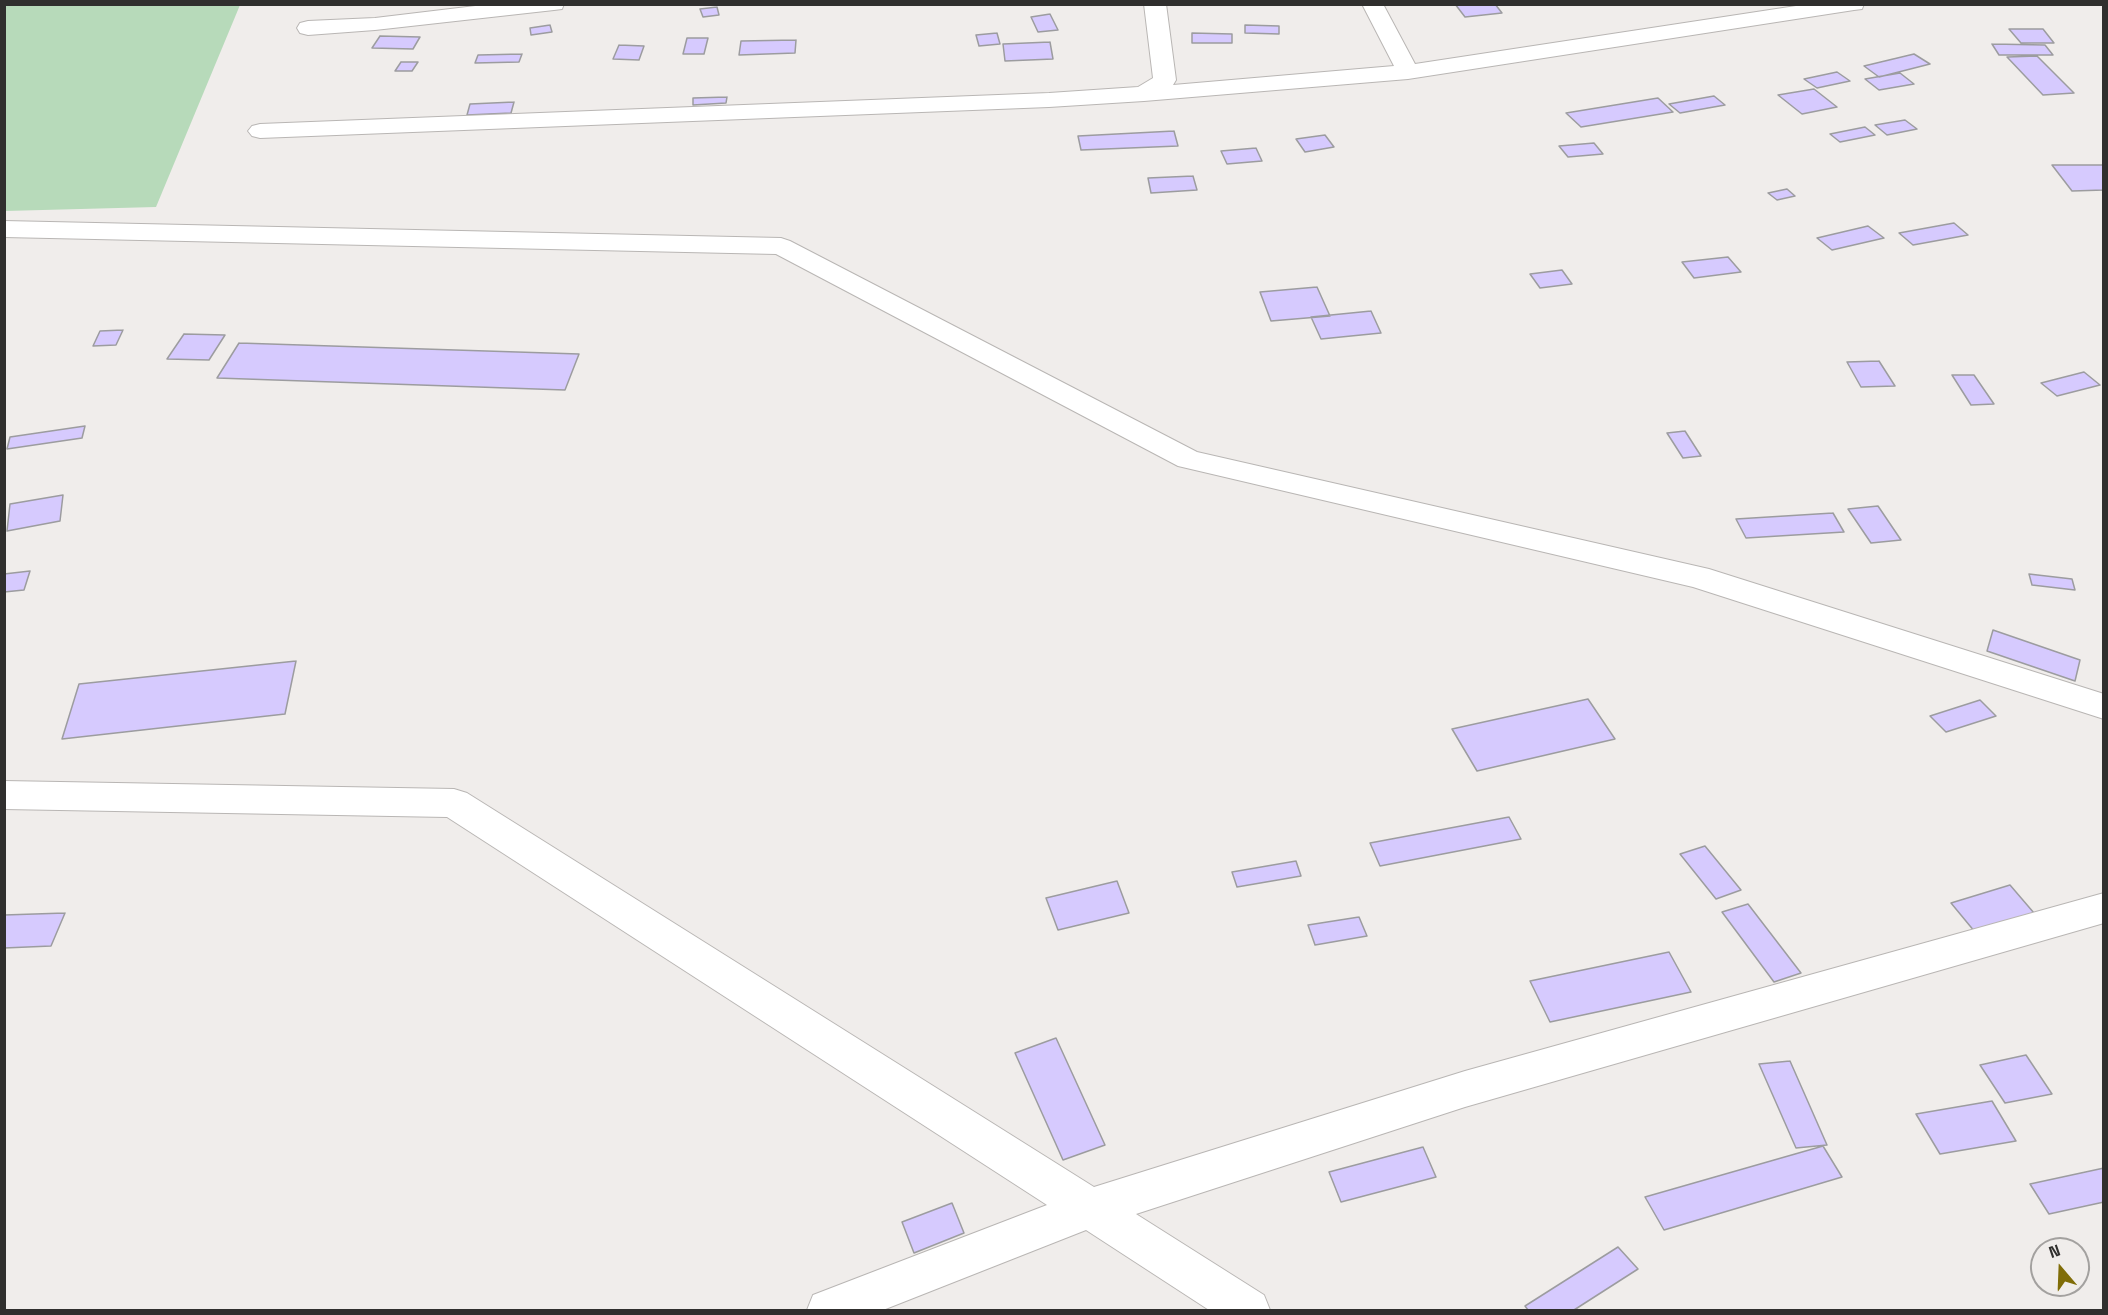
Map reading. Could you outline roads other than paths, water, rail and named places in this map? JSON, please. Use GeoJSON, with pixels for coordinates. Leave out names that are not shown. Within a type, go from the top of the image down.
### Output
{"type":"FeatureCollection","features":[{"type":"Feature","properties":{"kind":"street"},"geometry":{"type":"LineString","coordinates":[[337,4],[339,27]]}},
{"type":"Feature","properties":{"kind":"street"},"geometry":{"type":"LineString","coordinates":[[308,28],[339,27],[554,4]]}},
{"type":"Feature","properties":{"kind":"street"},"geometry":{"type":"LineString","coordinates":[[1144,94],[1165,80],[1155,4]]}},
{"type":"Feature","properties":{"kind":"street"},"geometry":{"type":"LineString","coordinates":[[1371,4],[1408,72]]}},
{"type":"Feature","properties":{"kind":"street"},"geometry":{"type":"LineString","coordinates":[[260,131],[1025,101],[1144,94],[1408,72],[1854,4]]}},
{"type":"Feature","properties":{"kind":"street"},"geometry":{"type":"LineString","coordinates":[[4,229],[781,246],[1188,459],[1698,577],[2103,707]]}},
{"type":"Feature","properties":{"kind":"street"},"geometry":{"type":"LineString","coordinates":[[4,795],[454,803],[1248,1311]]}},
{"type":"Feature","properties":{"kind":"street"},"geometry":{"type":"LineString","coordinates":[[829,1311],[1089,1209],[1465,1089],[2103,908]]}}]}
